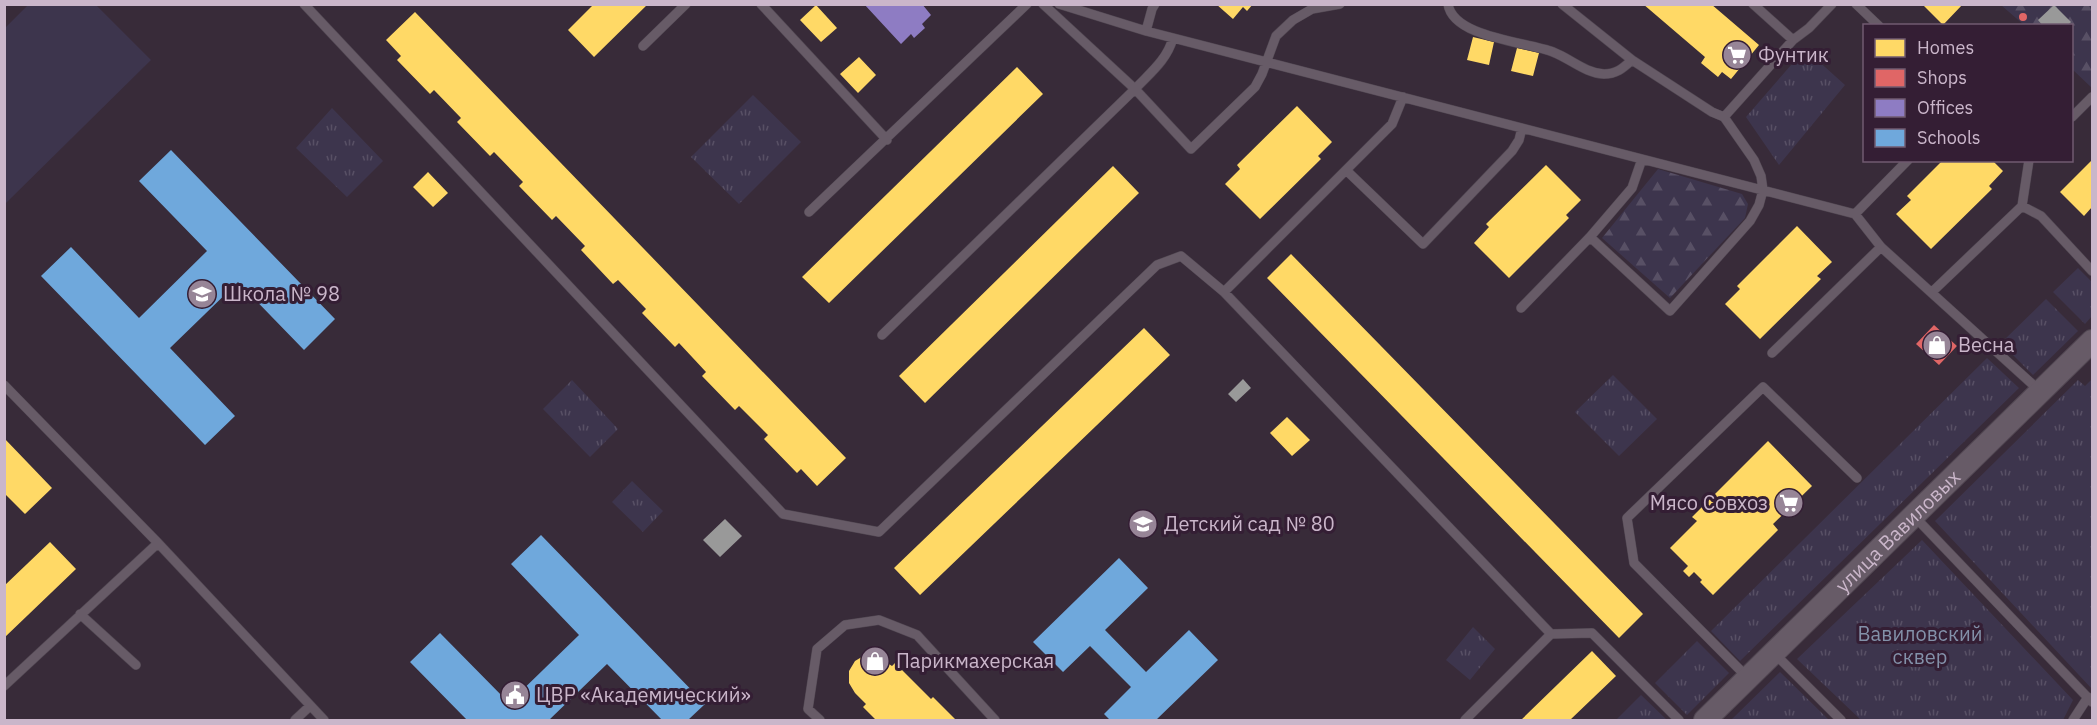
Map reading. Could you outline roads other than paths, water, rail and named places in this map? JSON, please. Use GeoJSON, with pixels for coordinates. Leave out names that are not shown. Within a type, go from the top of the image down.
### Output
{"type":"FeatureCollection","features":[{"type":"Feature","properties":{"kind":"street","name":"улица Вавиловых"},"geometry":{"type":"LineString","coordinates":[[1705,720],[2092,341]]}},
{"type":"Feature","properties":{"kind":"lane"},"geometry":{"type":"LineString","coordinates":[[304,4],[783,514],[879,532],[1157,265],[1181,256],[1224,292],[1551,634]]}},
{"type":"Feature","properties":{"kind":"lane"},"geometry":{"type":"LineString","coordinates":[[643,46],[686,4]]}},
{"type":"Feature","properties":{"kind":"lane"},"geometry":{"type":"LineString","coordinates":[[761,4],[887,140]]}},
{"type":"Feature","properties":{"kind":"lane"},"geometry":{"type":"LineString","coordinates":[[809,212],[1027,4]]}},
{"type":"Feature","properties":{"kind":"lane"},"geometry":{"type":"LineString","coordinates":[[1043,4],[1135,89],[1191,149],[1255,87],[1276,36],[1293,20],[1312,9],[1340,4]]}},
{"type":"Feature","properties":{"kind":"lane"},"geometry":{"type":"LineString","coordinates":[[1059,4],[1146,31],[1855,214],[1881,246],[2040,392]]}},
{"type":"Feature","properties":{"kind":"lane"},"geometry":{"type":"LineString","coordinates":[[1146,31],[1155,4]]}},
{"type":"Feature","properties":{"kind":"lane"},"geometry":{"type":"LineString","coordinates":[[1448,4],[1449,11],[1459,21],[1476,32],[1553,52],[1590,72],[1606,74],[1620,71],[1632,60]]}},
{"type":"Feature","properties":{"kind":"lane"},"geometry":{"type":"LineString","coordinates":[[1562,4],[1632,60],[1712,112],[1724,117],[1754,160],[1761,176],[1763,190],[1759,205],[1750,221],[1670,311],[1590,237]]}},
{"type":"Feature","properties":{"kind":"lane"},"geometry":{"type":"LineString","coordinates":[[1753,4],[1793,40]]}},
{"type":"Feature","properties":{"kind":"lane"},"geometry":{"type":"LineString","coordinates":[[1724,117],[1793,40],[1809,28],[1832,4]]}},
{"type":"Feature","properties":{"kind":"lane"},"geometry":{"type":"LineString","coordinates":[[1856,4],[1877,24]]}},
{"type":"Feature","properties":{"kind":"lane"},"geometry":{"type":"LineString","coordinates":[[882,335],[1135,89],[1170,50],[1173,38]]}},
{"type":"Feature","properties":{"kind":"lane"},"geometry":{"type":"LineString","coordinates":[[1224,292],[1392,124],[1403,97]]}},
{"type":"Feature","properties":{"kind":"lane"},"geometry":{"type":"LineString","coordinates":[[2073,116],[2092,97]]}},
{"type":"Feature","properties":{"kind":"lane"},"geometry":{"type":"LineString","coordinates":[[1347,171],[1423,244],[1512,151],[1519,140],[1522,128]]}},
{"type":"Feature","properties":{"kind":"lane"},"geometry":{"type":"LineString","coordinates":[[1521,308],[1590,237],[1632,188],[1642,159]]}},
{"type":"Feature","properties":{"kind":"lane"},"geometry":{"type":"LineString","coordinates":[[1855,214],[1906,162]]}},
{"type":"Feature","properties":{"kind":"lane"},"geometry":{"type":"LineString","coordinates":[[1932,292],[2022,206],[2029,162]]}},
{"type":"Feature","properties":{"kind":"lane"},"geometry":{"type":"LineString","coordinates":[[2022,206],[2041,216],[2092,271]]}},
{"type":"Feature","properties":{"kind":"lane"},"geometry":{"type":"LineString","coordinates":[[1772,352],[1881,246]]}},
{"type":"Feature","properties":{"kind":"lane"},"geometry":{"type":"LineString","coordinates":[[4,384],[158,543],[324,720]]}},
{"type":"Feature","properties":{"kind":"lane"},"geometry":{"type":"LineString","coordinates":[[1748,678],[1634,563],[1627,518],[1763,387],[1857,478]]}},
{"type":"Feature","properties":{"kind":"lane"},"geometry":{"type":"LineString","coordinates":[[1914,516],[2090,700],[2073,720]]}},
{"type":"Feature","properties":{"kind":"lane"},"geometry":{"type":"LineString","coordinates":[[4,686],[158,543]]}},
{"type":"Feature","properties":{"kind":"lane"},"geometry":{"type":"LineString","coordinates":[[80,614],[136,664]]}},
{"type":"Feature","properties":{"kind":"lane"},"geometry":{"type":"LineString","coordinates":[[820,720],[808,709],[817,649],[845,625],[879,620],[917,635],[995,720]]}},
{"type":"Feature","properties":{"kind":"lane"},"geometry":{"type":"LineString","coordinates":[[1465,720],[1551,634],[1592,633],[1680,720]]}},
{"type":"Feature","properties":{"kind":"lane"},"geometry":{"type":"LineString","coordinates":[[1774,653],[1841,720]]}},
{"type":"Feature","properties":{"kind":"lane"},"geometry":{"type":"LineString","coordinates":[[296,720],[310,706]]}},
{"type":"Feature","properties":{"kind":"place","name":"Фунтик"},"geometry":{"type":"Point","coordinates":[1737,55]}},
{"type":"Feature","properties":{"kind":"place","name":"Школа № 98"},"geometry":{"type":"Point","coordinates":[202,294]}},
{"type":"Feature","properties":{"kind":"place","name":"Весна"},"geometry":{"type":"Point","coordinates":[1937,345]}},
{"type":"Feature","properties":{"kind":"place","name":"Мясо Совхоз"},"geometry":{"type":"Point","coordinates":[1789,503]}},
{"type":"Feature","properties":{"kind":"place","name":"Детский сад № 80"},"geometry":{"type":"Point","coordinates":[1143,524]}},
{"type":"Feature","properties":{"kind":"place","name":"Парикмахерская"},"geometry":{"type":"Point","coordinates":[875,661]}},
{"type":"Feature","properties":{"kind":"place","name":"ЦВР «Академический»"},"geometry":{"type":"Point","coordinates":[515,695]}},
{"type":"Feature","properties":{"kind":"park label","name":"Вавиловский сквер"},"geometry":{"type":"Point","coordinates":[1920,646]}}]}
